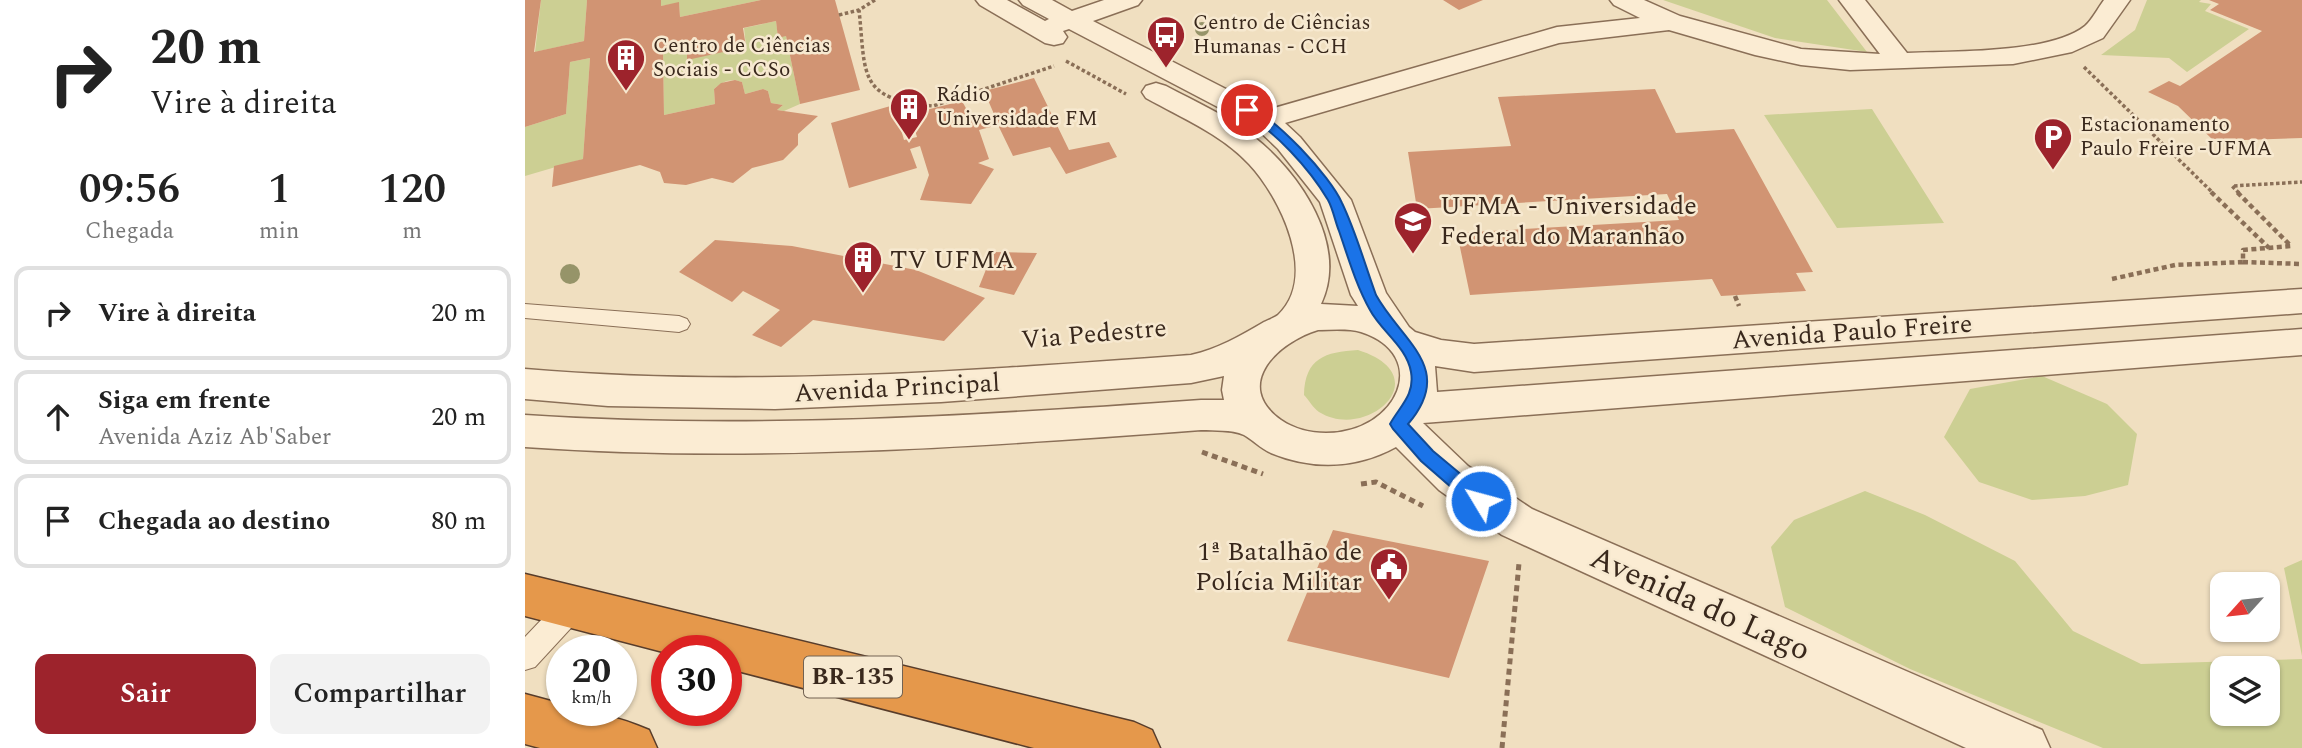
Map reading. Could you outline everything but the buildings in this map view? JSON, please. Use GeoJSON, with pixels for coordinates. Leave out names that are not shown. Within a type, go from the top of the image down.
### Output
{"type":"FeatureCollection","features":[{"type":"Feature","properties":{"kind":"highway","name":"BR-135"},"geometry":{"type":"LineString","coordinates":[[525,595],[1134,748]]}},
{"type":"Feature","properties":{"kind":"highway"},"geometry":{"type":"LineString","coordinates":[[525,719],[631,748]]}},
{"type":"Feature","properties":{"kind":"street"},"geometry":{"type":"LineString","coordinates":[[989,0],[1054,25],[1264,120],[1289,143],[1335,200],[1369,295],[1415,357],[1420,374],[1418,392],[1405,417],[1378,439],[1324,451],[1297,447],[1274,438],[1256,423],[1243,403],[1241,381],[1248,359],[1277,333],[1310,287],[1313,268],[1310,242],[1303,219],[1289,194],[1247,145],[1054,25],[1032,0]]}},
{"type":"Feature","properties":{"kind":"street"},"geometry":{"type":"LineString","coordinates":[[1054,25],[1129,0]]}},
{"type":"Feature","properties":{"kind":"street"},"geometry":{"type":"LineString","coordinates":[[1264,120],[1557,35],[1600,15],[1611,0]]}},
{"type":"Feature","properties":{"kind":"street"},"geometry":{"type":"LineString","coordinates":[[1623,0],[1671,22],[1755,47],[1801,57],[1850,62],[2013,56],[2063,46],[2094,32],[2117,0]]}},
{"type":"Feature","properties":{"kind":"street"},"geometry":{"type":"LineString","coordinates":[[1852,0],[1900,62]]}},
{"type":"Feature","properties":{"kind":"street"},"geometry":{"type":"LineString","coordinates":[[1557,35],[1671,22]]}},
{"type":"Feature","properties":{"kind":"street","name":"Avenida Paulo Freire"},"geometry":{"type":"LineString","coordinates":[[1399,338],[1440,354],[1474,358],[2302,301]]}},
{"type":"Feature","properties":{"kind":"street"},"geometry":{"type":"LineString","coordinates":[[1277,333],[1318,317],[1346,317],[1373,322],[1399,338]]}},
{"type":"Feature","properties":{"kind":"street","name":"Avenida Principal"},"geometry":{"type":"LineString","coordinates":[[525,384],[583,391],[729,395],[931,389],[1191,369],[1219,363],[1277,333]]}},
{"type":"Feature","properties":{"kind":"street","name":"Avenida Paulo Freire"},"geometry":{"type":"LineString","coordinates":[[1405,417],[2302,342]]}},
{"type":"Feature","properties":{"kind":"street","name":"Avenida Principal"},"geometry":{"type":"LineString","coordinates":[[525,431],[617,438],[712,440],[973,431],[1201,415],[1229,416],[1256,423]]}},
{"type":"Feature","properties":{"kind":"street","name":"Avenida do Lago"},"geometry":{"type":"LineString","coordinates":[[1405,417],[1455,482],[1517,522],[2024,748]]}},
{"type":"Feature","properties":{"kind":"lane"},"geometry":{"type":"LineString","coordinates":[[525,311],[679,324]]}},
{"type":"Feature","properties":{"kind":"lane"},"geometry":{"type":"LineString","coordinates":[[525,657],[572,607]]}},
{"type":"Feature","properties":{"kind":"path"},"geometry":{"type":"LineString","coordinates":[[839,15],[859,10],[874,0]]}},
{"type":"Feature","properties":{"kind":"path"},"geometry":{"type":"LineString","coordinates":[[859,10],[866,76],[884,96],[912,104],[933,106],[960,99],[1066,61]]}},
{"type":"Feature","properties":{"kind":"path"},"geometry":{"type":"LineString","coordinates":[[2063,46],[2269,248]]}},
{"type":"Feature","properties":{"kind":"path"},"geometry":{"type":"LineString","coordinates":[[1058,56],[1133,98]]}},
{"type":"Feature","properties":{"kind":"path"},"geometry":{"type":"LineString","coordinates":[[2243,262],[2243,250],[2291,246],[2232,186],[2302,182]]}},
{"type":"Feature","properties":{"kind":"path"},"geometry":{"type":"LineString","coordinates":[[2107,280],[2175,265],[2243,262],[2302,264]]}},
{"type":"Feature","properties":{"kind":"path"},"geometry":{"type":"LineString","coordinates":[[1727,310],[1741,309],[1735,296]]}},
{"type":"Feature","properties":{"kind":"path"},"geometry":{"type":"LineString","coordinates":[[1196,450],[1252,472],[1276,477]]}},
{"type":"Feature","properties":{"kind":"path"},"geometry":{"type":"LineString","coordinates":[[1350,485],[1376,482],[1436,512]]}},
{"type":"Feature","properties":{"kind":"path"},"geometry":{"type":"LineString","coordinates":[[1502,748],[1519,554]]}},
{"type":"Feature","properties":{"kind":"green space"},"geometry":{"type":"Polygon","coordinates":[[[541,0],[587,0],[584,41],[535,52],[541,0]]]}},
{"type":"Feature","properties":{"kind":"green space"},"geometry":{"type":"Polygon","coordinates":[[[661,0],[761,0],[680,17],[679,3],[661,6],[661,0]]]}},
{"type":"Feature","properties":{"kind":"green space"},"geometry":{"type":"Polygon","coordinates":[[[1663,0],[1827,0],[1867,52],[1775,38],[1663,0]]]}},
{"type":"Feature","properties":{"kind":"green space"},"geometry":{"type":"Polygon","coordinates":[[[2147,0],[2201,0],[2199,2],[2211,4],[2205,11],[2249,29],[2187,72],[2169,58],[2101,55],[2135,30],[2147,0]]]}},
{"type":"Feature","properties":{"kind":"green space"},"geometry":{"type":"Polygon","coordinates":[[[776,21],[778,37],[786,36],[800,104],[784,111],[777,110],[783,105],[771,103],[768,91],[763,89],[745,94],[742,82],[731,80],[714,89],[715,104],[664,115],[663,52],[687,46],[746,46],[744,28],[776,21]]]}},
{"type":"Feature","properties":{"kind":"green space"},"geometry":{"type":"Polygon","coordinates":[[[590,58],[583,159],[525,176],[525,127],[566,114],[570,62],[590,58]]]}},
{"type":"Feature","properties":{"kind":"green space"},"geometry":{"type":"Polygon","coordinates":[[[1872,109],[1944,223],[1837,228],[1764,115],[1872,109]]]}},
{"type":"Feature","properties":{"kind":"green space"},"geometry":{"type":"Polygon","coordinates":[[[1358,350],[1382,361],[1393,375],[1394,389],[1387,402],[1374,412],[1357,419],[1338,419],[1319,412],[1304,395],[1308,373],[1313,365],[1327,355],[1358,350]]]}},
{"type":"Feature","properties":{"kind":"green space"},"geometry":{"type":"Polygon","coordinates":[[[2042,376],[2107,404],[2137,434],[2128,485],[2085,496],[2032,500],[1979,482],[1944,437],[1970,389],[2042,376]]]}},
{"type":"Feature","properties":{"kind":"green space"},"geometry":{"type":"Polygon","coordinates":[[[1865,491],[1925,515],[2015,561],[2073,631],[2141,664],[2210,662],[2210,726],[2280,726],[2280,660],[2302,659],[2302,748],[2103,748],[1910,669],[1785,607],[1771,547],[1794,520],[1865,491]]]}},
{"type":"Feature","properties":{"kind":"green space"},"geometry":{"type":"Polygon","coordinates":[[[2302,560],[2302,656],[2284,568],[2302,560]]]}},
{"type":"Feature","properties":{"kind":"place","name":"Centro de Ciências Humanas - CCH"},"geometry":{"type":"Point","coordinates":[1166,69]}},
{"type":"Feature","properties":{"kind":"place","name":"Centro de Ciências Sociais - CCSo"},"geometry":{"type":"Point","coordinates":[626,92]}},
{"type":"Feature","properties":{"kind":"place","name":"Rádio Universidade FM"},"geometry":{"type":"Point","coordinates":[909,141]}},
{"type":"Feature","properties":{"kind":"place","name":"Estacionamento Paulo Freire -UFMA"},"geometry":{"type":"Point","coordinates":[2053,171]}},
{"type":"Feature","properties":{"kind":"place","name":"UFMA - Universidade Federal do Maranhão"},"geometry":{"type":"Point","coordinates":[1413,255]}},
{"type":"Feature","properties":{"kind":"place","name":"TV UFMA"},"geometry":{"type":"Point","coordinates":[863,294]}},
{"type":"Feature","properties":{"kind":"place","name":"1ª Batalhão de Polícia Militar"},"geometry":{"type":"Point","coordinates":[1389,601]}},
{"type":"Feature","properties":{"kind":"route"},"geometry":{"type":"LineString","coordinates":[[1247,110],[1264,120],[1289,143],[1335,200],[1369,295],[1379,313],[1415,357],[1420,374],[1418,392],[1412,409],[1399,424],[1427,456],[1481,501]]}}]}
